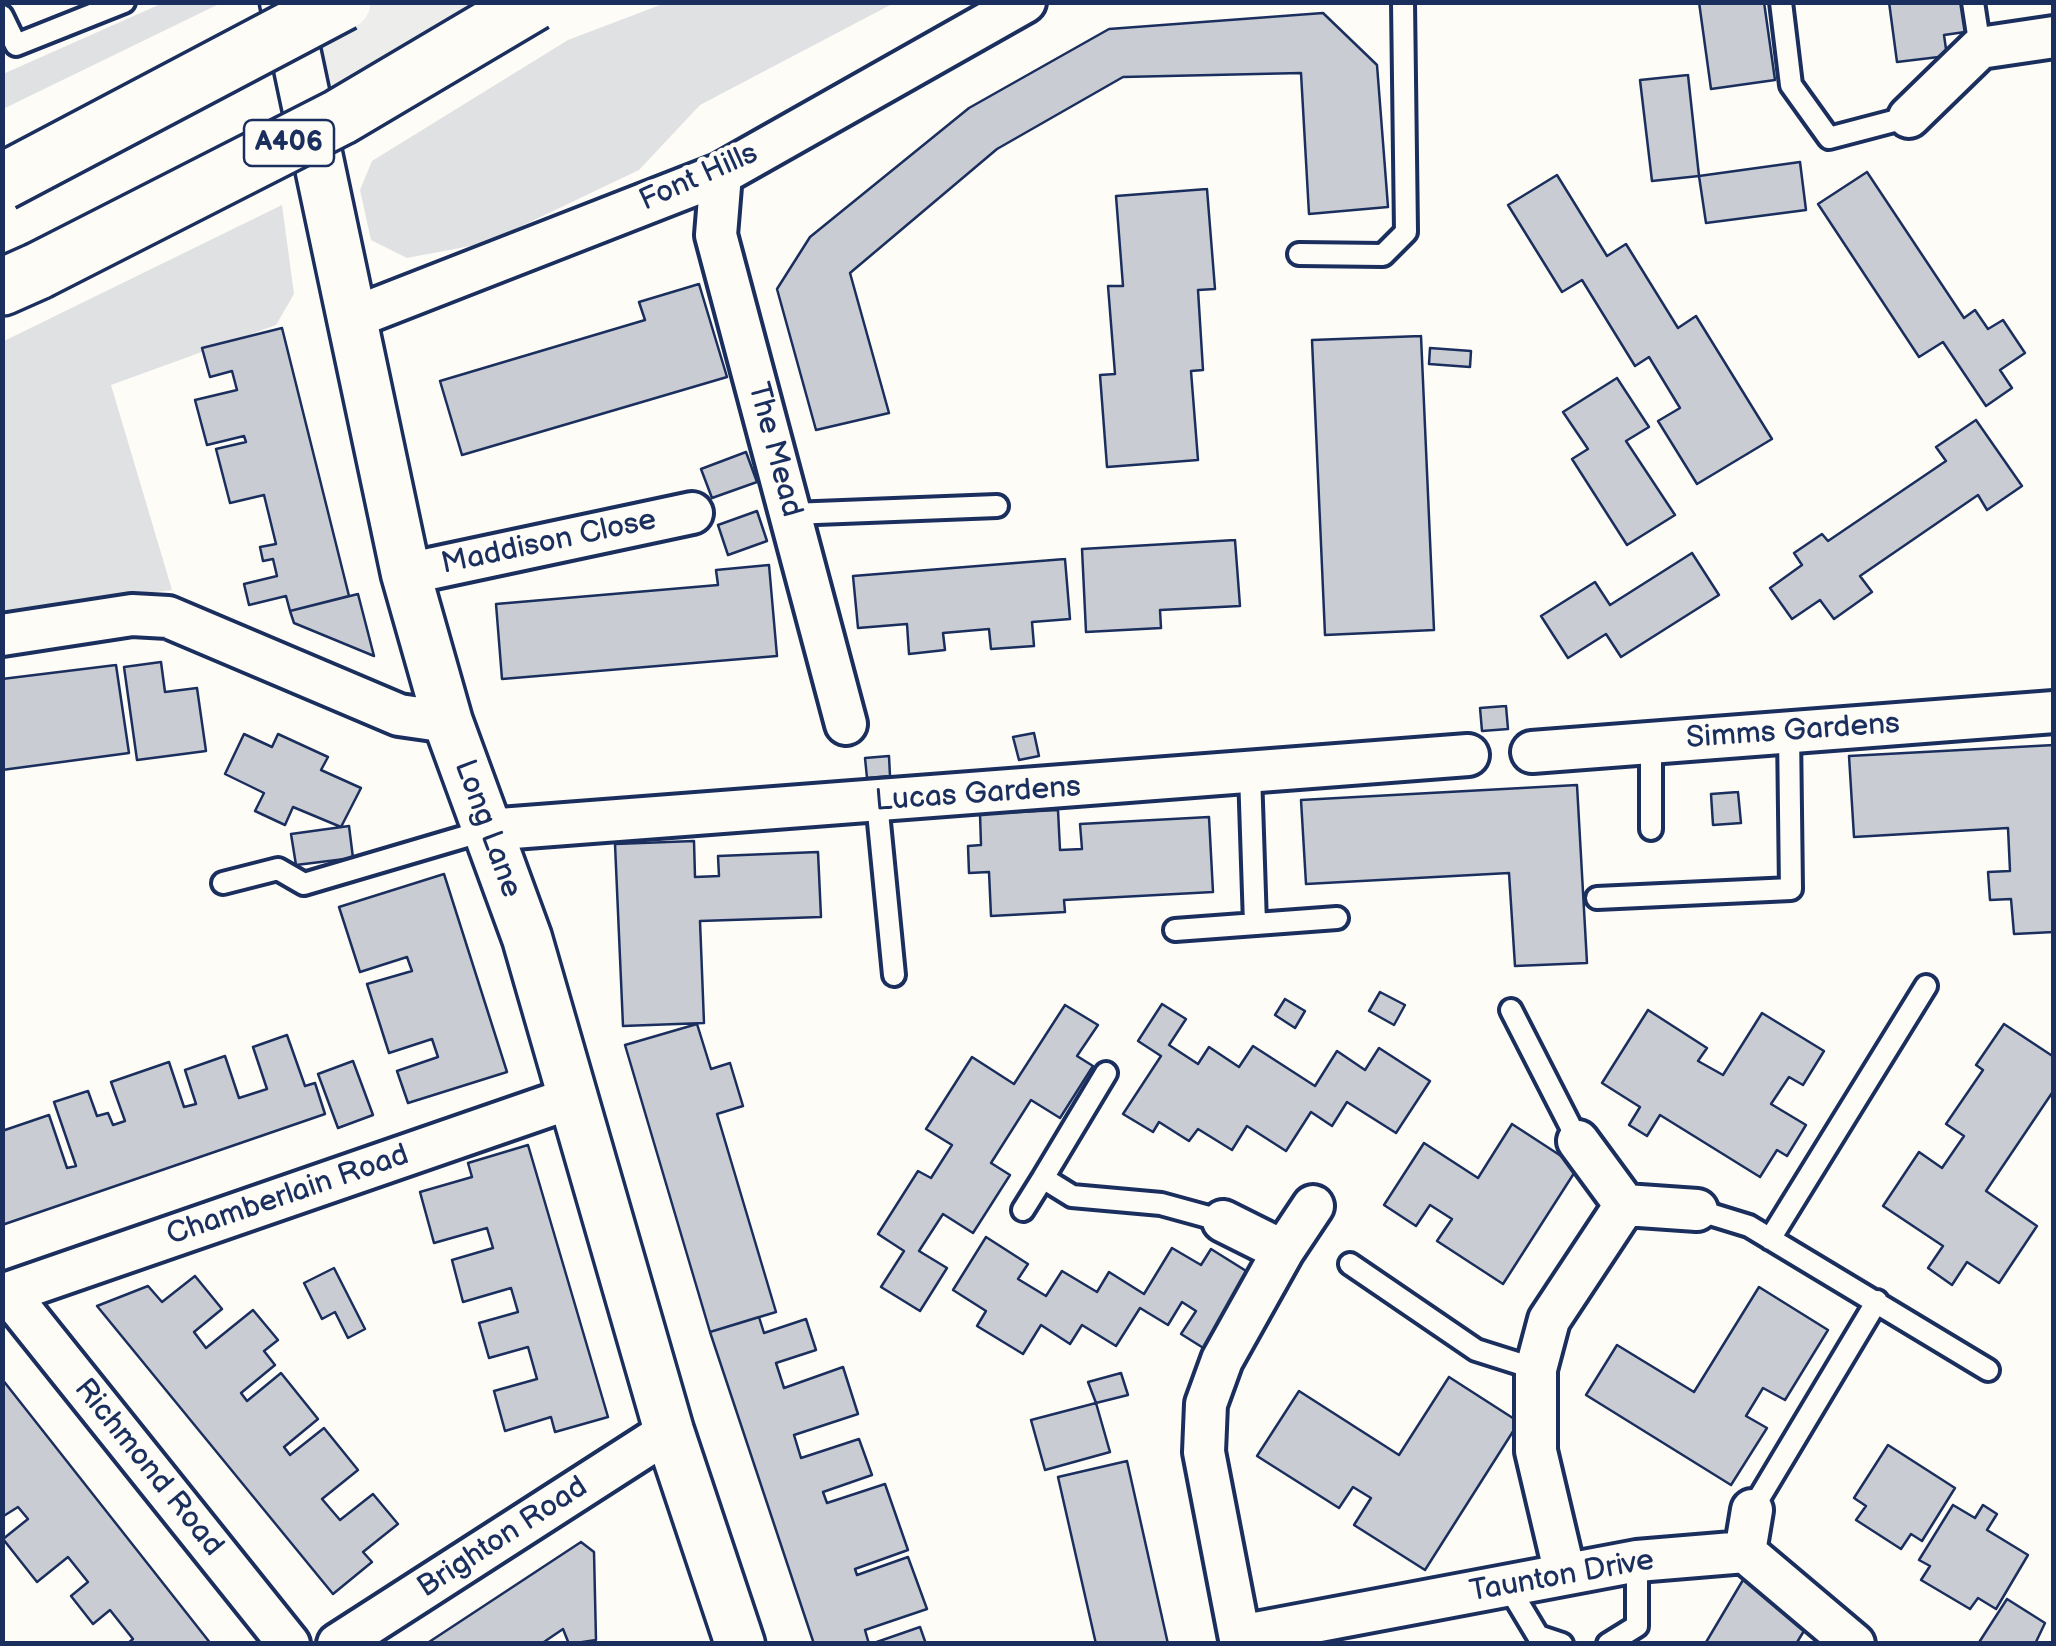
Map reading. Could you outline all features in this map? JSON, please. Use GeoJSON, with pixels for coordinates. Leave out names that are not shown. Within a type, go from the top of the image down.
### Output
{"type":"FeatureCollection","features":[{"type":"Feature","properties":{"kind":"highway"},"geometry":{"type":"LineString","coordinates":[[2,182],[343,2]]}},
{"type":"Feature","properties":{"kind":"highway","name":"A406"},"geometry":{"type":"LineString","coordinates":[[20,279],[340,116],[534,2]]}},
{"type":"Feature","properties":{"kind":"street","name":"Long Lane"},"geometry":{"type":"LineString","coordinates":[[285,2],[406,574],[448,722],[527,938],[669,1432],[740,1644]]}},
{"type":"Feature","properties":{"kind":"street","name":"Font Hills"},"geometry":{"type":"LineString","coordinates":[[354,317],[721,174],[1025,2]]}},
{"type":"Feature","properties":{"kind":"street"},"geometry":{"type":"LineString","coordinates":[[1909,117],[1980,48],[2050,35]]}},
{"type":"Feature","properties":{"kind":"street","name":"The Mead"},"geometry":{"type":"LineString","coordinates":[[721,174],[716,234],[846,724]]}},
{"type":"Feature","properties":{"kind":"street","name":"Maddison Close"},"geometry":{"type":"LineString","coordinates":[[406,574],[692,513]]}},
{"type":"Feature","properties":{"kind":"street"},"geometry":{"type":"LineString","coordinates":[[2,635],[132,615],[168,617],[196,625],[399,715],[448,722]]}},
{"type":"Feature","properties":{"kind":"street","name":"Simms Gardens"},"geometry":{"type":"LineString","coordinates":[[1532,752],[2054,712]]}},
{"type":"Feature","properties":{"kind":"street","name":"Lucas Gardens"},"geometry":{"type":"LineString","coordinates":[[487,830],[1468,755]]}},
{"type":"Feature","properties":{"kind":"street","name":"Chamberlain Road"},"geometry":{"type":"LineString","coordinates":[[5,1294],[574,1097]]}},
{"type":"Feature","properties":{"kind":"street"},"geometry":{"type":"LineString","coordinates":[[1578,1141],[1625,1204],[1698,1210]]}},
{"type":"Feature","properties":{"kind":"street"},"geometry":{"type":"LineString","coordinates":[[1564,1574],[1536,1450],[1536,1369],[1549,1320],[1625,1204]]}},
{"type":"Feature","properties":{"kind":"street"},"geometry":{"type":"LineString","coordinates":[[1241,1640],[1204,1452],[1206,1404],[1222,1360],[1313,1206]]}},
{"type":"Feature","properties":{"kind":"street"},"geometry":{"type":"LineString","coordinates":[[1223,1221],[1283,1251]]}},
{"type":"Feature","properties":{"kind":"street","name":"Richmond Road"},"geometry":{"type":"LineString","coordinates":[[5,1294],[288,1644]]}},
{"type":"Feature","properties":{"kind":"street","name":"Brighton Road"},"geometry":{"type":"LineString","coordinates":[[338,1644],[669,1432]]}},
{"type":"Feature","properties":{"kind":"street"},"geometry":{"type":"LineString","coordinates":[[1752,1510],[1746,1552],[1854,1644]]}},
{"type":"Feature","properties":{"kind":"street","name":"Taunton Drive"},"geometry":{"type":"LineString","coordinates":[[1241,1640],[1637,1561],[1746,1552]]}},
{"type":"Feature","properties":{"kind":"lane"},"geometry":{"type":"LineString","coordinates":[[2,16],[16,46],[124,2]]}},
{"type":"Feature","properties":{"kind":"lane"},"geometry":{"type":"LineString","coordinates":[[1299,254],[1383,255],[1406,232],[1403,2]]}},
{"type":"Feature","properties":{"kind":"lane"},"geometry":{"type":"LineString","coordinates":[[1780,2],[1791,85],[1828,138],[1909,117]]}},
{"type":"Feature","properties":{"kind":"lane"},"geometry":{"type":"LineString","coordinates":[[1973,2],[1980,48]]}},
{"type":"Feature","properties":{"kind":"lane"},"geometry":{"type":"LineString","coordinates":[[791,514],[997,506]]}},
{"type":"Feature","properties":{"kind":"lane"},"geometry":{"type":"LineString","coordinates":[[1598,898],[1790,890],[1789,732]]}},
{"type":"Feature","properties":{"kind":"lane"},"geometry":{"type":"LineString","coordinates":[[1651,742],[1651,829]]}},
{"type":"Feature","properties":{"kind":"lane"},"geometry":{"type":"LineString","coordinates":[[1250,773],[1255,924]]}},
{"type":"Feature","properties":{"kind":"lane"},"geometry":{"type":"LineString","coordinates":[[877,802],[894,975]]}},
{"type":"Feature","properties":{"kind":"lane"},"geometry":{"type":"LineString","coordinates":[[223,883],[278,868],[304,884],[487,830]]}},
{"type":"Feature","properties":{"kind":"lane"},"geometry":{"type":"LineString","coordinates":[[1174,930],[1338,918]]}},
{"type":"Feature","properties":{"kind":"lane"},"geometry":{"type":"LineString","coordinates":[[1770,1239],[1926,986]]}},
{"type":"Feature","properties":{"kind":"lane"},"geometry":{"type":"LineString","coordinates":[[1511,1010],[1578,1141]]}},
{"type":"Feature","properties":{"kind":"lane"},"geometry":{"type":"LineString","coordinates":[[1023,1210],[1106,1073]]}},
{"type":"Feature","properties":{"kind":"lane"},"geometry":{"type":"LineString","coordinates":[[1043,1178],[1072,1196],[1161,1204],[1223,1221]]}},
{"type":"Feature","properties":{"kind":"lane"},"geometry":{"type":"LineString","coordinates":[[1698,1210],[1750,1226],[1988,1370]]}},
{"type":"Feature","properties":{"kind":"lane"},"geometry":{"type":"LineString","coordinates":[[1350,1264],[1476,1350],[1536,1369]]}},
{"type":"Feature","properties":{"kind":"lane"},"geometry":{"type":"LineString","coordinates":[[1752,1510],[1876,1301]]}},
{"type":"Feature","properties":{"kind":"lane"},"geometry":{"type":"LineString","coordinates":[[1608,1644],[1637,1626],[1637,1561]]}},
{"type":"Feature","properties":{"kind":"lane"},"geometry":{"type":"LineString","coordinates":[[1508,1586],[1538,1636],[1562,1644]]}},
{"type":"Feature","properties":{"kind":"shaded area"},"geometry":{"type":"Polygon","coordinates":[[[668,2],[894,3],[700,105],[639,170],[486,243],[407,258],[371,240],[360,190],[372,161],[568,40],[668,2]]]}},
{"type":"Feature","properties":{"kind":"shaded area"},"geometry":{"type":"Polygon","coordinates":[[[163,3],[221,3],[3,109],[3,74],[163,3]]]}},
{"type":"Feature","properties":{"kind":"shaded area"},"geometry":{"type":"Polygon","coordinates":[[[294,3],[534,3],[313,132],[294,3]]]}},
{"type":"Feature","properties":{"kind":"shaded area"},"geometry":{"type":"Polygon","coordinates":[[[282,205],[294,294],[276,325],[111,385],[172,590],[3,611],[2,342],[282,205]]]}},
{"type":"Feature","properties":{"kind":"building"},"geometry":{"type":"Polygon","coordinates":[[[1699,2],[1764,2],[1775,80],[1711,89],[1699,2]]]}},
{"type":"Feature","properties":{"kind":"building"},"geometry":{"type":"Polygon","coordinates":[[[1889,2],[1968,2],[1972,31],[1944,35],[1947,56],[1897,62],[1889,2]]]}},
{"type":"Feature","properties":{"kind":"building"},"geometry":{"type":"Polygon","coordinates":[[[1323,13],[1377,65],[1388,207],[1309,214],[1301,73],[1123,77],[997,149],[850,273],[889,413],[816,430],[777,289],[810,237],[969,108],[1109,29],[1323,13]]]}},
{"type":"Feature","properties":{"kind":"building"},"geometry":{"type":"Polygon","coordinates":[[[1688,75],[1699,176],[1652,181],[1640,80],[1688,75]]]}},
{"type":"Feature","properties":{"kind":"building"},"geometry":{"type":"Polygon","coordinates":[[[1800,162],[1806,210],[1706,223],[1699,176],[1800,162]]]}},
{"type":"Feature","properties":{"kind":"building"},"geometry":{"type":"Polygon","coordinates":[[[1867,172],[1964,318],[1975,310],[1988,329],[2003,320],[2025,353],[2000,370],[2012,388],[1986,406],[1943,342],[1919,357],[1818,204],[1867,172]]]}},
{"type":"Feature","properties":{"kind":"building"},"geometry":{"type":"Polygon","coordinates":[[[1557,175],[1607,256],[1626,244],[1678,328],[1696,316],[1772,439],[1697,484],[1658,421],[1680,408],[1649,357],[1635,366],[1582,280],[1562,292],[1508,205],[1557,175]]]}},
{"type":"Feature","properties":{"kind":"building"},"geometry":{"type":"Polygon","coordinates":[[[1207,189],[1215,289],[1198,290],[1203,370],[1191,371],[1198,460],[1107,467],[1100,375],[1115,374],[1108,286],[1123,286],[1116,196],[1207,189]]]}},
{"type":"Feature","properties":{"kind":"building"},"geometry":{"type":"Polygon","coordinates":[[[699,284],[727,377],[462,455],[440,381],[645,320],[639,302],[699,284]]]}},
{"type":"Feature","properties":{"kind":"building"},"geometry":{"type":"Polygon","coordinates":[[[282,328],[349,596],[290,611],[286,596],[249,605],[244,584],[277,576],[273,559],[263,561],[260,547],[276,544],[264,495],[230,503],[216,449],[246,442],[244,436],[207,445],[195,400],[237,390],[232,371],[210,377],[202,348],[282,328]]]}},
{"type":"Feature","properties":{"kind":"building"},"geometry":{"type":"Polygon","coordinates":[[[1421,336],[1434,630],[1325,635],[1312,340],[1421,336]]]}},
{"type":"Feature","properties":{"kind":"building"},"geometry":{"type":"Polygon","coordinates":[[[1430,348],[1471,351],[1470,367],[1429,364],[1430,348]]]}},
{"type":"Feature","properties":{"kind":"building"},"geometry":{"type":"Polygon","coordinates":[[[1617,378],[1649,427],[1626,441],[1675,515],[1627,545],[1572,459],[1588,449],[1563,412],[1617,378]]]}},
{"type":"Feature","properties":{"kind":"building"},"geometry":{"type":"Polygon","coordinates":[[[1976,420],[2022,486],[1987,510],[1978,495],[1860,576],[1872,592],[1834,619],[1820,600],[1792,619],[1770,588],[1802,565],[1794,553],[1822,534],[1828,541],[1946,461],[1936,447],[1976,420]]]}},
{"type":"Feature","properties":{"kind":"building"},"geometry":{"type":"Polygon","coordinates":[[[746,452],[757,482],[712,498],[701,469],[746,452]]]}},
{"type":"Feature","properties":{"kind":"building"},"geometry":{"type":"Polygon","coordinates":[[[757,511],[767,541],[728,555],[718,525],[757,511]]]}},
{"type":"Feature","properties":{"kind":"building"},"geometry":{"type":"Polygon","coordinates":[[[1235,540],[1240,606],[1160,610],[1161,628],[1086,632],[1082,549],[1235,540]]]}},
{"type":"Feature","properties":{"kind":"building"},"geometry":{"type":"Polygon","coordinates":[[[1692,553],[1719,595],[1621,657],[1606,634],[1568,658],[1541,616],[1595,582],[1610,605],[1692,553]]]}},
{"type":"Feature","properties":{"kind":"building"},"geometry":{"type":"Polygon","coordinates":[[[1065,559],[1070,619],[1032,622],[1034,646],[991,649],[989,629],[943,633],[945,650],[909,654],[907,624],[858,628],[853,576],[1065,559]]]}},
{"type":"Feature","properties":{"kind":"building"},"geometry":{"type":"Polygon","coordinates":[[[769,565],[777,656],[502,679],[496,604],[718,585],[716,570],[769,565]]]}},
{"type":"Feature","properties":{"kind":"building"},"geometry":{"type":"Polygon","coordinates":[[[358,594],[374,656],[294,623],[290,611],[358,594]]]}},
{"type":"Feature","properties":{"kind":"building"},"geometry":{"type":"Polygon","coordinates":[[[161,662],[165,692],[197,688],[206,751],[137,760],[124,667],[161,662]]]}},
{"type":"Feature","properties":{"kind":"building"},"geometry":{"type":"Polygon","coordinates":[[[116,665],[129,753],[2,770],[2,679],[116,665]]]}},
{"type":"Feature","properties":{"kind":"building"},"geometry":{"type":"Polygon","coordinates":[[[1506,706],[1508,729],[1482,731],[1480,708],[1506,706]]]}},
{"type":"Feature","properties":{"kind":"building"},"geometry":{"type":"Polygon","coordinates":[[[1034,733],[1039,756],[1019,760],[1013,737],[1034,733]]]}},
{"type":"Feature","properties":{"kind":"building"},"geometry":{"type":"Polygon","coordinates":[[[244,734],[272,747],[278,734],[328,757],[321,770],[361,788],[341,827],[293,807],[285,825],[255,811],[264,793],[225,774],[244,734]]]}},
{"type":"Feature","properties":{"kind":"building"},"geometry":{"type":"Polygon","coordinates":[[[2054,745],[2054,932],[2014,934],[2011,899],[1990,900],[1988,872],[2010,871],[2008,828],[1854,837],[1849,756],[2054,745]]]}},
{"type":"Feature","properties":{"kind":"building"},"geometry":{"type":"Polygon","coordinates":[[[889,756],[890,776],[867,778],[865,758],[889,756]]]}},
{"type":"Feature","properties":{"kind":"building"},"geometry":{"type":"Polygon","coordinates":[[[1577,785],[1587,963],[1515,966],[1509,873],[1306,884],[1301,800],[1577,785]]]}},
{"type":"Feature","properties":{"kind":"building"},"geometry":{"type":"Polygon","coordinates":[[[1738,792],[1741,823],[1713,825],[1711,794],[1738,792]]]}},
{"type":"Feature","properties":{"kind":"building"},"geometry":{"type":"Polygon","coordinates":[[[1058,810],[1060,850],[1082,849],[1080,824],[1209,817],[1213,892],[1064,900],[1065,912],[991,916],[989,872],[969,873],[968,846],[981,845],[980,814],[1058,810]]]}},
{"type":"Feature","properties":{"kind":"building"},"geometry":{"type":"Polygon","coordinates":[[[349,826],[353,858],[296,865],[291,834],[349,826]]]}},
{"type":"Feature","properties":{"kind":"building"},"geometry":{"type":"Polygon","coordinates":[[[694,841],[695,877],[719,876],[718,856],[818,852],[821,917],[700,921],[704,1023],[623,1026],[615,844],[694,841]]]}},
{"type":"Feature","properties":{"kind":"building"},"geometry":{"type":"Polygon","coordinates":[[[444,874],[507,1072],[408,1103],[397,1071],[438,1057],[432,1039],[389,1053],[367,984],[412,971],[407,957],[360,972],[339,907],[444,874]]]}},
{"type":"Feature","properties":{"kind":"building"},"geometry":{"type":"Polygon","coordinates":[[[1380,992],[1405,1005],[1394,1025],[1369,1011],[1380,992]]]}},
{"type":"Feature","properties":{"kind":"building"},"geometry":{"type":"Polygon","coordinates":[[[1285,999],[1305,1011],[1295,1028],[1275,1015],[1285,999]]]}},
{"type":"Feature","properties":{"kind":"building"},"geometry":{"type":"Polygon","coordinates":[[[1162,1004],[1186,1019],[1169,1045],[1198,1064],[1209,1047],[1239,1067],[1253,1046],[1315,1086],[1337,1051],[1365,1070],[1379,1048],[1430,1081],[1396,1133],[1347,1102],[1332,1126],[1311,1112],[1286,1151],[1247,1126],[1232,1150],[1198,1129],[1189,1141],[1159,1122],[1153,1132],[1123,1114],[1161,1056],[1138,1041],[1162,1004]]]}},
{"type":"Feature","properties":{"kind":"building"},"geometry":{"type":"Polygon","coordinates":[[[1065,1005],[1098,1025],[1077,1056],[1093,1066],[1060,1118],[1031,1100],[991,1163],[1010,1175],[973,1233],[943,1214],[919,1251],[947,1268],[920,1311],[881,1287],[904,1251],[878,1234],[918,1171],[931,1178],[952,1145],[926,1129],[972,1057],[1014,1084],[1065,1005]]]}},
{"type":"Feature","properties":{"kind":"building"},"geometry":{"type":"Polygon","coordinates":[[[1648,1010],[1707,1048],[1698,1061],[1723,1075],[1762,1013],[1824,1051],[1803,1085],[1789,1077],[1771,1104],[1806,1125],[1787,1156],[1777,1150],[1760,1177],[1660,1115],[1647,1136],[1629,1125],[1640,1107],[1602,1083],[1648,1010]]]}},
{"type":"Feature","properties":{"kind":"building"},"geometry":{"type":"Polygon","coordinates":[[[697,1024],[711,1069],[730,1063],[743,1106],[717,1114],[776,1312],[710,1332],[625,1045],[697,1024]]]}},
{"type":"Feature","properties":{"kind":"building"},"geometry":{"type":"Polygon","coordinates":[[[2004,1024],[2054,1057],[2054,1090],[1986,1191],[2037,1226],[1999,1283],[1967,1262],[1952,1285],[1928,1268],[1943,1246],[1883,1206],[1919,1152],[1942,1168],[1964,1136],[1946,1124],[1983,1070],[1976,1065],[2004,1024]]]}},
{"type":"Feature","properties":{"kind":"building"},"geometry":{"type":"Polygon","coordinates":[[[287,1035],[305,1086],[315,1083],[325,1114],[2,1225],[2,1131],[49,1115],[67,1168],[76,1166],[54,1102],[88,1091],[97,1116],[108,1113],[113,1125],[125,1121],[111,1082],[169,1062],[184,1107],[196,1104],[185,1070],[225,1056],[239,1098],[267,1089],[253,1047],[287,1035]]]}},
{"type":"Feature","properties":{"kind":"building"},"geometry":{"type":"Polygon","coordinates":[[[353,1061],[373,1115],[338,1128],[318,1074],[353,1061]]]}},
{"type":"Feature","properties":{"kind":"building"},"geometry":{"type":"Polygon","coordinates":[[[1512,1124],[1578,1167],[1503,1284],[1437,1241],[1452,1219],[1430,1205],[1416,1226],[1384,1205],[1424,1143],[1478,1178],[1512,1124]]]}},
{"type":"Feature","properties":{"kind":"building"},"geometry":{"type":"Polygon","coordinates":[[[528,1145],[608,1417],[555,1432],[551,1417],[505,1431],[494,1391],[537,1379],[528,1347],[489,1358],[479,1323],[518,1312],[511,1288],[463,1302],[452,1260],[493,1248],[487,1228],[434,1243],[420,1192],[472,1177],[468,1163],[528,1145]]]}},
{"type":"Feature","properties":{"kind":"building"},"geometry":{"type":"Polygon","coordinates":[[[986,1237],[1028,1264],[1018,1279],[1046,1296],[1062,1271],[1097,1292],[1109,1272],[1144,1294],[1172,1248],[1201,1265],[1211,1249],[1251,1274],[1205,1349],[1181,1334],[1196,1311],[1182,1302],[1168,1325],[1140,1308],[1116,1346],[1082,1325],[1070,1344],[1041,1325],[1023,1354],[977,1326],[986,1311],[953,1290],[986,1237]]]}},
{"type":"Feature","properties":{"kind":"building"},"geometry":{"type":"Polygon","coordinates":[[[334,1268],[365,1329],[348,1338],[335,1312],[322,1319],[304,1283],[334,1268]]]}},
{"type":"Feature","properties":{"kind":"building"},"geometry":{"type":"Polygon","coordinates":[[[195,1276],[222,1309],[194,1332],[206,1348],[253,1310],[278,1340],[264,1351],[275,1365],[241,1393],[247,1401],[281,1373],[318,1419],[284,1447],[290,1455],[324,1428],[358,1470],[322,1499],[340,1520],[373,1494],[398,1524],[363,1552],[372,1562],[333,1594],[97,1306],[148,1286],[162,1302],[195,1276]]]}},
{"type":"Feature","properties":{"kind":"building"},"geometry":{"type":"Polygon","coordinates":[[[1759,1287],[1828,1330],[1785,1400],[1763,1388],[1746,1416],[1767,1428],[1731,1485],[1586,1395],[1617,1345],[1694,1392],[1759,1287]]]}},
{"type":"Feature","properties":{"kind":"building"},"geometry":{"type":"Polygon","coordinates":[[[759,1317],[764,1333],[806,1319],[816,1350],[776,1363],[784,1388],[843,1367],[858,1414],[794,1435],[801,1458],[859,1439],[872,1475],[823,1492],[827,1503],[885,1484],[908,1550],[855,1569],[857,1575],[908,1557],[927,1609],[865,1630],[869,1644],[814,1644],[710,1332],[759,1317]]]}},
{"type":"Feature","properties":{"kind":"building"},"geometry":{"type":"Polygon","coordinates":[[[1121,1373],[1128,1395],[1096,1403],[1088,1382],[1121,1373]]]}},
{"type":"Feature","properties":{"kind":"building"},"geometry":{"type":"Polygon","coordinates":[[[1449,1377],[1519,1422],[1425,1570],[1354,1525],[1371,1498],[1353,1487],[1339,1508],[1257,1456],[1299,1391],[1399,1455],[1449,1377]]]}},
{"type":"Feature","properties":{"kind":"building"},"geometry":{"type":"Polygon","coordinates":[[[2,1379],[211,1644],[127,1644],[133,1639],[110,1610],[93,1624],[71,1596],[88,1582],[68,1557],[37,1582],[3,1539],[28,1519],[18,1507],[2,1517],[2,1379]]]}},
{"type":"Feature","properties":{"kind":"building"},"geometry":{"type":"Polygon","coordinates":[[[1096,1403],[1110,1452],[1045,1470],[1031,1420],[1096,1403]]]}},
{"type":"Feature","properties":{"kind":"building"},"geometry":{"type":"Polygon","coordinates":[[[1888,1445],[1955,1488],[1922,1541],[1911,1534],[1901,1549],[1856,1520],[1866,1506],[1854,1498],[1888,1445]]]}},
{"type":"Feature","properties":{"kind":"building"},"geometry":{"type":"Polygon","coordinates":[[[1127,1461],[1168,1644],[1096,1644],[1058,1477],[1127,1461]]]}},
{"type":"Feature","properties":{"kind":"building"},"geometry":{"type":"Polygon","coordinates":[[[1953,1505],[1975,1518],[1983,1505],[1997,1514],[1987,1530],[2028,1555],[1996,1609],[1978,1598],[1970,1609],[1921,1580],[1930,1566],[1919,1560],[1953,1505]]]}},
{"type":"Feature","properties":{"kind":"building"},"geometry":{"type":"Polygon","coordinates":[[[581,1542],[594,1552],[596,1640],[569,1644],[563,1629],[541,1644],[426,1644],[581,1542]]]}},
{"type":"Feature","properties":{"kind":"building"},"geometry":{"type":"Polygon","coordinates":[[[1743,1580],[1810,1621],[1796,1644],[1705,1644],[1743,1580]]]}},
{"type":"Feature","properties":{"kind":"building"},"geometry":{"type":"Polygon","coordinates":[[[2007,1599],[2045,1623],[2035,1644],[1978,1644],[2007,1599]]]}},
{"type":"Feature","properties":{"kind":"building"},"geometry":{"type":"Polygon","coordinates":[[[920,1627],[926,1644],[871,1644],[920,1627]]]}}]}
